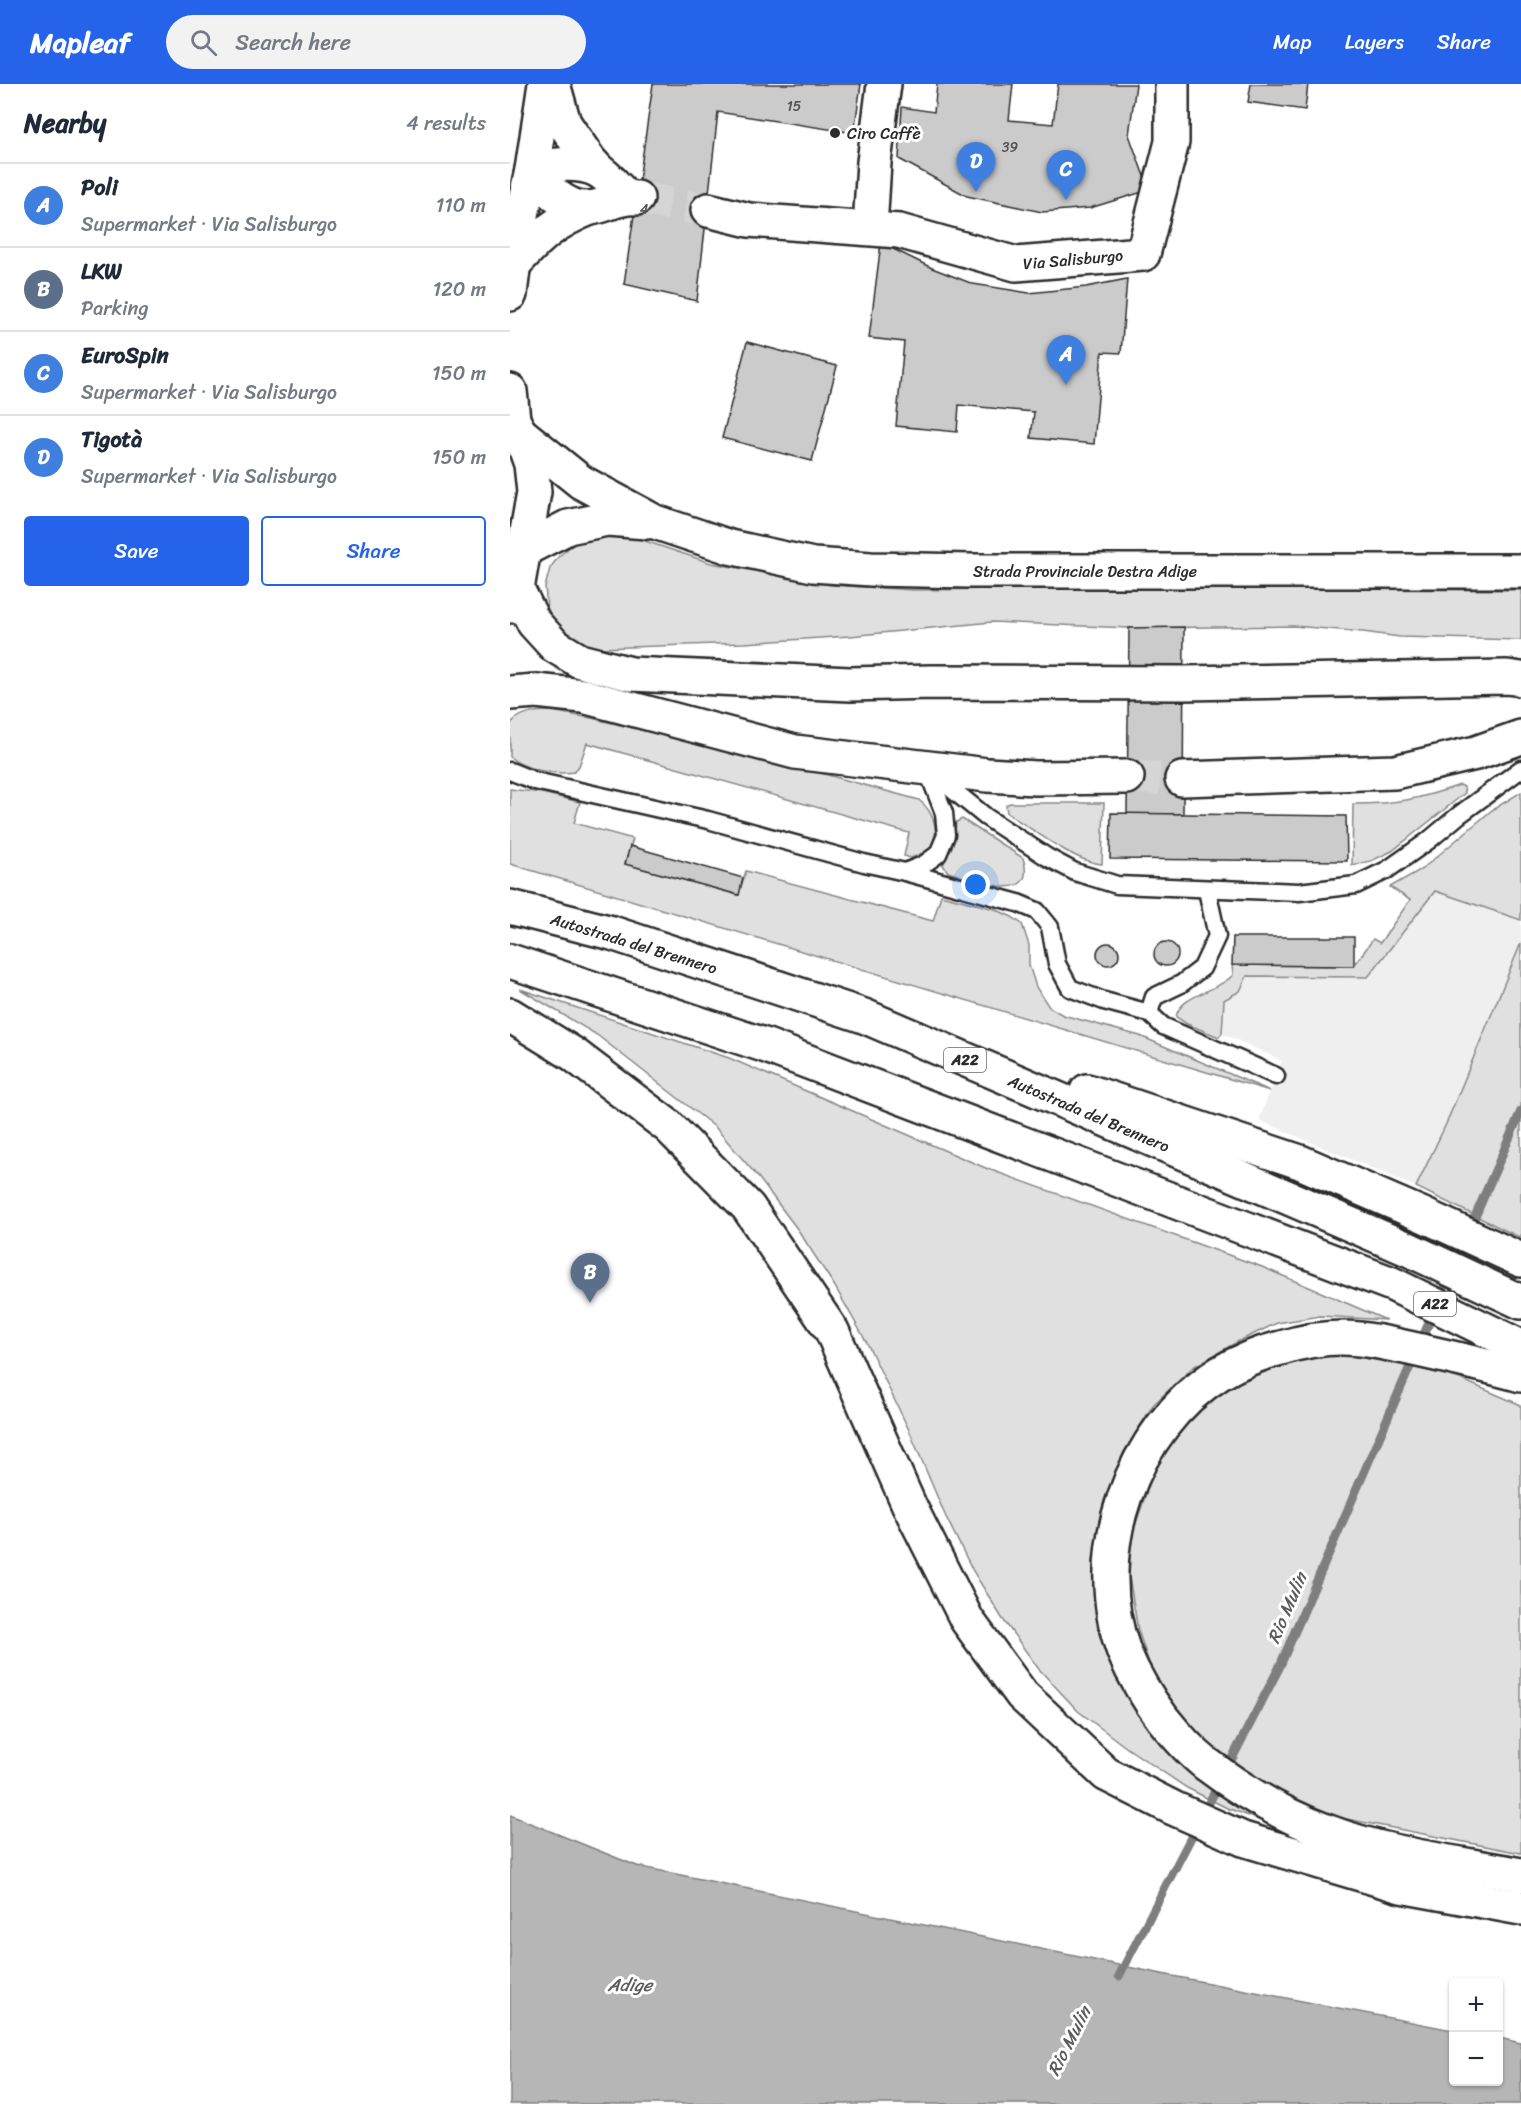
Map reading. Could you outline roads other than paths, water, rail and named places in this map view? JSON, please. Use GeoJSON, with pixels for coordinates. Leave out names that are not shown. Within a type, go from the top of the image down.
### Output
{"type":"FeatureCollection","features":[{"type":"Feature","properties":{"kind":"main road"},"geometry":{"type":"LineString","coordinates":[[513,261],[532,171],[545,84]]}},
{"type":"Feature","properties":{"kind":"main road"},"geometry":{"type":"LineString","coordinates":[[513,261],[542,233],[565,218],[590,208],[631,197],[589,160],[564,123],[553,84]]}},
{"type":"Feature","properties":{"kind":"main road"},"geometry":{"type":"LineString","coordinates":[[870,228],[874,162],[884,84]]}},
{"type":"Feature","properties":{"kind":"main road","name":"Via Salisburgo"},"geometry":{"type":"LineString","coordinates":[[708,210],[750,220],[899,231],[1016,264],[1143,254],[1172,142],[1172,84]]}},
{"type":"Feature","properties":{"kind":"main road"},"geometry":{"type":"LineString","coordinates":[[532,171],[546,166],[568,165],[585,166],[599,171]]}},
{"type":"Feature","properties":{"kind":"main road"},"geometry":{"type":"LineString","coordinates":[[532,171],[546,188],[560,199],[590,208]]}},
{"type":"Feature","properties":{"kind":"main road"},"geometry":{"type":"LineString","coordinates":[[513,415],[531,464],[534,492],[514,597],[555,646],[580,661],[631,674],[850,684],[1184,683],[1516,677]]}},
{"type":"Feature","properties":{"kind":"main road","name":"Strada Provinciale Destra Adige"},"geometry":{"type":"LineString","coordinates":[[513,415],[581,482],[656,522],[730,547],[813,565],[971,571],[1521,571]]}},
{"type":"Feature","properties":{"kind":"main road","name":"Strada Provinciale Destra Adige"},"geometry":{"type":"LineString","coordinates":[[523,550],[568,527],[606,519],[656,522]]}},
{"type":"Feature","properties":{"kind":"main road"},"geometry":{"type":"LineString","coordinates":[[510,693],[536,691],[583,696],[795,752],[1036,778],[1127,777]]}},
{"type":"Feature","properties":{"kind":"main road"},"geometry":{"type":"LineString","coordinates":[[1182,779],[1395,772],[1476,753],[1521,737]]}},
{"type":"Feature","properties":{"kind":"main road"},"geometry":{"type":"LineString","coordinates":[[1476,753],[1521,754]]}},
{"type":"Feature","properties":{"kind":"main road","name":"Autostrada del Brennero"},"geometry":{"type":"LineString","coordinates":[[510,907],[612,933],[864,1016],[1408,1249],[1521,1302]]}},
{"type":"Feature","properties":{"kind":"main road","name":"A22"},"geometry":{"type":"LineString","coordinates":[[510,961],[764,1045],[1392,1284],[1521,1347]]}},
{"type":"Feature","properties":{"kind":"main road"},"geometry":{"type":"LineString","coordinates":[[510,1015],[573,1054],[668,1126],[748,1208],[832,1331],[909,1505],[967,1620],[1023,1695],[1106,1774],[1173,1808],[1243,1839],[1401,1886],[1521,1908]]}},
{"type":"Feature","properties":{"kind":"main road"},"geometry":{"type":"LineString","coordinates":[[864,1016],[1300,1162],[1513,1257]]}},
{"type":"Feature","properties":{"kind":"main road"},"geometry":{"type":"LineString","coordinates":[[1521,1376],[1468,1360],[1374,1341],[1341,1338],[1282,1347],[1256,1356],[1221,1373],[1191,1396],[1166,1420],[1144,1453],[1123,1499],[1112,1549],[1111,1588],[1124,1651],[1145,1695],[1170,1728],[1203,1761],[1262,1802],[1326,1831],[1379,1847],[1521,1875]]}},
{"type":"Feature","properties":{"kind":"lane"},"geometry":{"type":"LineString","coordinates":[[905,872],[923,866],[938,854],[945,836],[944,813],[927,768]]}},
{"type":"Feature","properties":{"kind":"lane"},"geometry":{"type":"LineString","coordinates":[[927,768],[986,817],[1076,873],[1117,885],[1299,892],[1356,885],[1387,870],[1521,769]]}},
{"type":"Feature","properties":{"kind":"lane"},"geometry":{"type":"LineString","coordinates":[[510,771],[535,781],[708,820],[1018,903],[1037,911],[1050,927],[1057,964],[1070,988],[1104,1001],[1149,1013],[1163,1026],[1276,1077]]}},
{"type":"Feature","properties":{"kind":"lane"},"geometry":{"type":"LineString","coordinates":[[1149,1013],[1154,997],[1181,984],[1202,968],[1217,936],[1207,890]]}},
{"type":"Feature","properties":{"kind":"water","name":"Adige"},"geometry":{"type":"Polygon","coordinates":[[[510,1815],[637,1866],[1162,1974],[1449,2029],[1449,2086],[1503,2086],[1503,2039],[1521,2043],[1521,2104],[510,2104],[510,1815]]]}},
{"type":"Feature","properties":{"kind":"waterway","name":"Rio Mulin"},"geometry":{"type":"LineString","coordinates":[[1119,1976],[1279,1668],[1521,1111]]}},
{"type":"Feature","properties":{"kind":"tunnel"},"geometry":{"type":"LineString","coordinates":[[637,198],[708,210]]}},
{"type":"Feature","properties":{"kind":"tunnel"},"geometry":{"type":"LineString","coordinates":[[1127,777],[1182,779]]}},
{"type":"Feature","properties":{"kind":"place","name":"Ciro Caffè"},"geometry":{"type":"Point","coordinates":[835,133]}},
{"type":"Feature","properties":{"kind":"place","name":"Tigotà"},"geometry":{"type":"Point","coordinates":[976,192]}},
{"type":"Feature","properties":{"kind":"place","name":"EuroSpin"},"geometry":{"type":"Point","coordinates":[1066,200]}},
{"type":"Feature","properties":{"kind":"place","name":"Poli"},"geometry":{"type":"Point","coordinates":[1066,385]}},
{"type":"Feature","properties":{"kind":"place","name":"LKW"},"geometry":{"type":"Point","coordinates":[590,1303]}}]}
